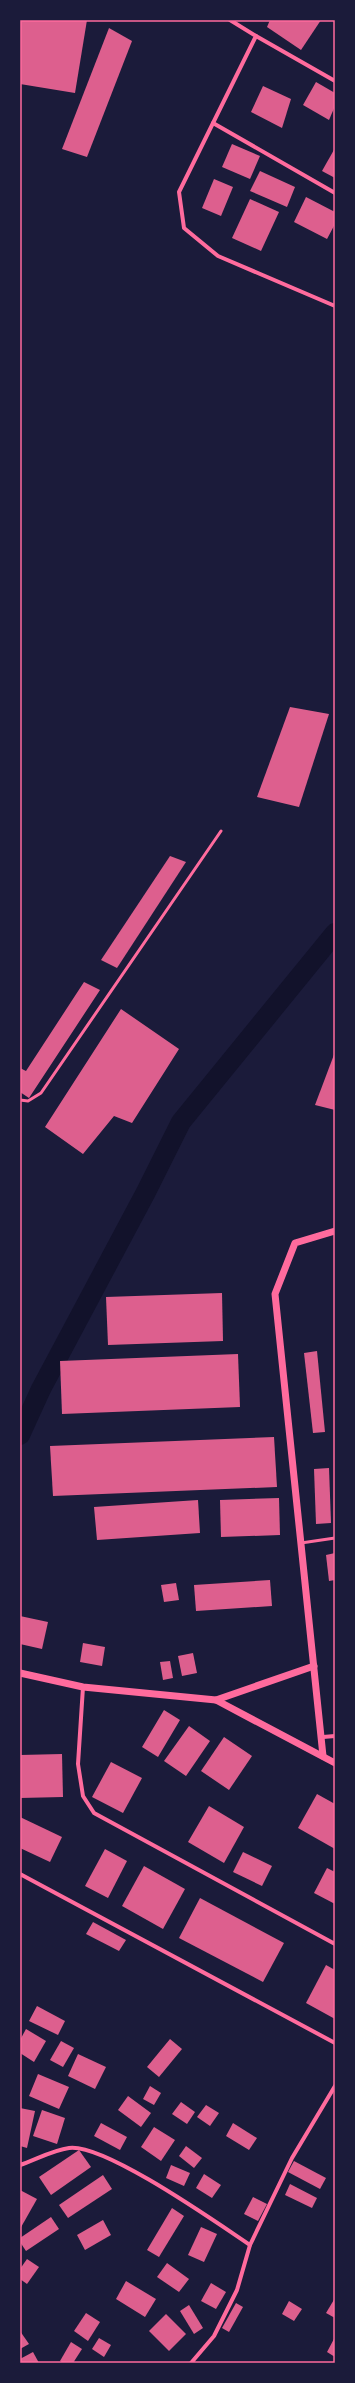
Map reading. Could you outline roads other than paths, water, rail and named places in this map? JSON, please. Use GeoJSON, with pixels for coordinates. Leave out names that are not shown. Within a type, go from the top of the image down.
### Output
{"type":"FeatureCollection","features":[{"type":"Feature","properties":{"kind":"street"},"geometry":{"type":"LineString","coordinates":[[230,20],[335,81]]}},
{"type":"Feature","properties":{"kind":"street"},"geometry":{"type":"LineString","coordinates":[[256,36],[179,192],[184,228],[218,256],[335,306]]}},
{"type":"Feature","properties":{"kind":"street"},"geometry":{"type":"LineString","coordinates":[[213,122],[335,193]]}},
{"type":"Feature","properties":{"kind":"street"},"geometry":{"type":"LineString","coordinates":[[323,1756],[323,1737],[314,1666],[275,1294],[295,1243],[335,1231]]}},
{"type":"Feature","properties":{"kind":"street"},"geometry":{"type":"LineString","coordinates":[[216,1700],[314,1666]]}},
{"type":"Feature","properties":{"kind":"street"},"geometry":{"type":"LineString","coordinates":[[20,1673],[83,1687],[216,1700],[335,1763]]}},
{"type":"Feature","properties":{"kind":"street"},"geometry":{"type":"LineString","coordinates":[[83,1687],[78,1764],[83,1796],[94,1813],[335,1944]]}},
{"type":"Feature","properties":{"kind":"street"},"geometry":{"type":"LineString","coordinates":[[323,1737],[335,1736]]}},
{"type":"Feature","properties":{"kind":"street"},"geometry":{"type":"LineString","coordinates":[[20,1874],[335,2044]]}},
{"type":"Feature","properties":{"kind":"street"},"geometry":{"type":"LineString","coordinates":[[191,2363],[217,2329],[237,2290],[250,2245],[292,2158],[335,2086]]}},
{"type":"Feature","properties":{"kind":"street"},"geometry":{"type":"LineString","coordinates":[[20,2165],[69,2148],[87,2150],[147,2178],[250,2245]]}},
{"type":"Feature","properties":{"kind":"lane"},"geometry":{"type":"LineString","coordinates":[[20,1100],[28,1101],[40,1093],[221,830]]}},
{"type":"Feature","properties":{"kind":"lane"},"geometry":{"type":"LineString","coordinates":[[301,1543],[335,1538]]}},
{"type":"Feature","properties":{"kind":"waterway"},"geometry":{"type":"LineString","coordinates":[[20,1435],[41,1389],[146,1192],[181,1122],[335,933]]}}]}
